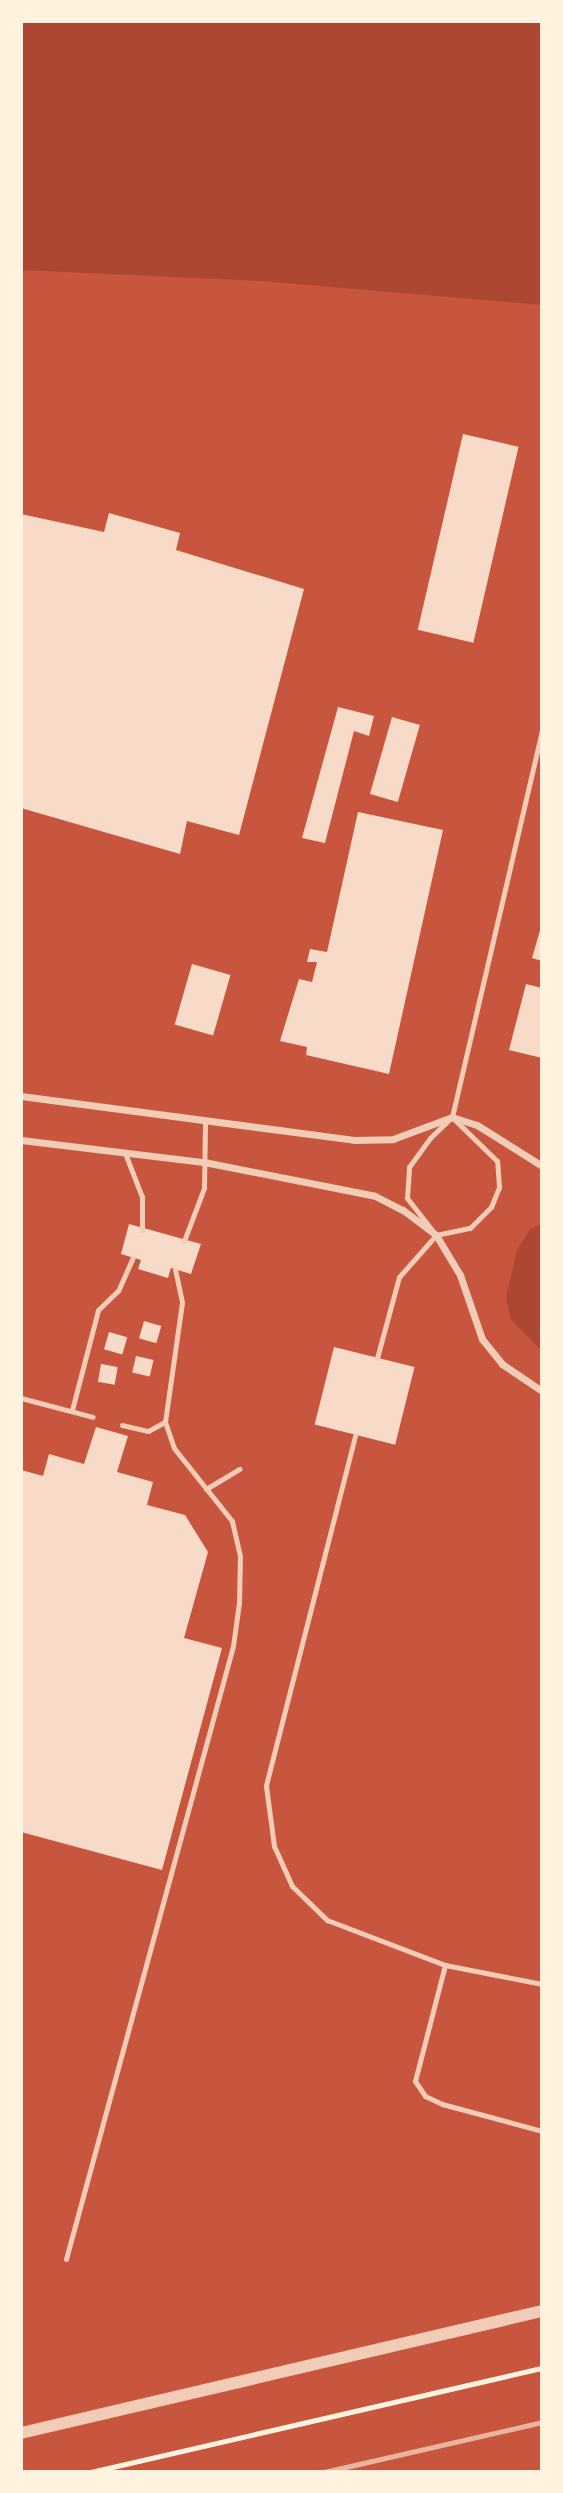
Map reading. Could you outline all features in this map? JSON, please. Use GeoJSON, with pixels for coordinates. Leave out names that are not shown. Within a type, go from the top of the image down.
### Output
{"type":"FeatureCollection","features":[{"type":"Feature","properties":{"kind":"street"},"geometry":{"type":"LineString","coordinates":[[21,1097],[354,1140],[393,1139],[452,1116],[477,1125],[542,1166]]}},
{"type":"Feature","properties":{"kind":"street"},"geometry":{"type":"LineString","coordinates":[[21,1140],[204,1162],[375,1196],[403,1210],[436,1235],[460,1275],[482,1339],[502,1364],[542,1391]]}},
{"type":"Feature","properties":{"kind":"street"},"geometry":{"type":"LineString","coordinates":[[21,2433],[542,2311]]}},
{"type":"Feature","properties":{"kind":"lane"},"geometry":{"type":"LineString","coordinates":[[436,1235],[407,1198],[407,1182],[419,1151],[452,1116],[542,729]]}},
{"type":"Feature","properties":{"kind":"lane"},"geometry":{"type":"LineString","coordinates":[[377,1358],[399,1277],[436,1235],[470,1228],[491,1207],[499,1187],[497,1161],[488,1148],[452,1116]]}},
{"type":"Feature","properties":{"kind":"lane"},"geometry":{"type":"LineString","coordinates":[[184,1241],[204,1188],[205,1121]]}},
{"type":"Feature","properties":{"kind":"lane"},"geometry":{"type":"LineString","coordinates":[[125,1153],[142,1197],[142,1230]]}},
{"type":"Feature","properties":{"kind":"lane"},"geometry":{"type":"LineString","coordinates":[[72,1410],[98,1310],[118,1290],[133,1258]]}},
{"type":"Feature","properties":{"kind":"lane"},"geometry":{"type":"LineString","coordinates":[[66,2259],[233,1646],[240,1556],[232,1521],[174,1448],[165,1422],[182,1302],[176,1270]]}},
{"type":"Feature","properties":{"kind":"lane"},"geometry":{"type":"LineString","coordinates":[[21,1398],[93,1417]]}},
{"type":"Feature","properties":{"kind":"lane"},"geometry":{"type":"LineString","coordinates":[[122,1425],[148,1431],[165,1422]]}},
{"type":"Feature","properties":{"kind":"lane"},"geometry":{"type":"LineString","coordinates":[[355,1436],[266,1786],[274,1846],[292,1886],[327,1920],[445,1965],[542,1984]]}},
{"type":"Feature","properties":{"kind":"lane"},"geometry":{"type":"LineString","coordinates":[[206,1489],[239,1469]]}},
{"type":"Feature","properties":{"kind":"lane"},"geometry":{"type":"LineString","coordinates":[[445,1965],[415,2081],[425,2096],[442,2104],[542,2131]]}},
{"type":"Feature","properties":{"kind":"path"},"geometry":{"type":"LineString","coordinates":[[91,2472],[542,2368]]}},
{"type":"Feature","properties":{"kind":"shaded area"},"geometry":{"type":"Polygon","coordinates":[[[21,21],[542,21],[542,305],[261,281],[21,270],[21,21]]]}},
{"type":"Feature","properties":{"kind":"shaded area"},"geometry":{"type":"Polygon","coordinates":[[[542,1224],[542,1351],[511,1320],[506,1297],[517,1250],[530,1229],[542,1224]]]}},
{"type":"Feature","properties":{"kind":"building"},"geometry":{"type":"Polygon","coordinates":[[[463,434],[519,447],[473,643],[418,630],[463,434]]]}},
{"type":"Feature","properties":{"kind":"building"},"geometry":{"type":"Polygon","coordinates":[[[109,513],[180,533],[176,550],[304,589],[239,835],[187,821],[180,854],[21,808],[21,514],[104,532],[109,513]]]}},
{"type":"Feature","properties":{"kind":"building"},"geometry":{"type":"Polygon","coordinates":[[[338,707],[374,716],[369,736],[354,731],[325,843],[302,838],[338,707]]]}},
{"type":"Feature","properties":{"kind":"building"},"geometry":{"type":"Polygon","coordinates":[[[392,717],[420,725],[398,802],[370,794],[392,717]]]}},
{"type":"Feature","properties":{"kind":"building"},"geometry":{"type":"Polygon","coordinates":[[[358,812],[443,830],[389,1074],[306,1055],[307,1047],[280,1041],[299,979],[312,982],[317,962],[307,962],[310,949],[327,952],[358,812]]]}},
{"type":"Feature","properties":{"kind":"building"},"geometry":{"type":"Polygon","coordinates":[[[542,927],[542,961],[532,958],[542,927]]]}},
{"type":"Feature","properties":{"kind":"building"},"geometry":{"type":"Polygon","coordinates":[[[192,964],[230,975],[213,1036],[175,1025],[192,964]]]}},
{"type":"Feature","properties":{"kind":"building"},"geometry":{"type":"Polygon","coordinates":[[[526,984],[542,988],[542,1058],[509,1050],[526,984]]]}},
{"type":"Feature","properties":{"kind":"building"},"geometry":{"type":"Polygon","coordinates":[[[129,1224],[201,1244],[191,1274],[171,1268],[168,1278],[138,1269],[141,1260],[121,1254],[129,1224]]]}},
{"type":"Feature","properties":{"kind":"building"},"geometry":{"type":"Polygon","coordinates":[[[144,1321],[161,1326],[156,1343],[139,1338],[144,1321]]]}},
{"type":"Feature","properties":{"kind":"building"},"geometry":{"type":"Polygon","coordinates":[[[109,1332],[127,1337],[122,1355],[104,1349],[109,1332]]]}},
{"type":"Feature","properties":{"kind":"building"},"geometry":{"type":"Polygon","coordinates":[[[334,1347],[415,1367],[395,1445],[315,1425],[334,1347]]]}},
{"type":"Feature","properties":{"kind":"building"},"geometry":{"type":"Polygon","coordinates":[[[136,1356],[154,1360],[150,1377],[132,1373],[136,1356]]]}},
{"type":"Feature","properties":{"kind":"building"},"geometry":{"type":"Polygon","coordinates":[[[101,1364],[118,1367],[115,1385],[98,1382],[101,1364]]]}},
{"type":"Feature","properties":{"kind":"building"},"geometry":{"type":"Polygon","coordinates":[[[96,1427],[128,1436],[117,1472],[153,1482],[147,1505],[185,1515],[208,1552],[184,1638],[222,1648],[162,1870],[21,1832],[21,1470],[43,1476],[49,1454],[84,1464],[96,1427]]]}},
{"type":"Feature","properties":{"kind":"railway"},"geometry":{"type":"LineString","coordinates":[[324,2472],[542,2422]]}}]}
